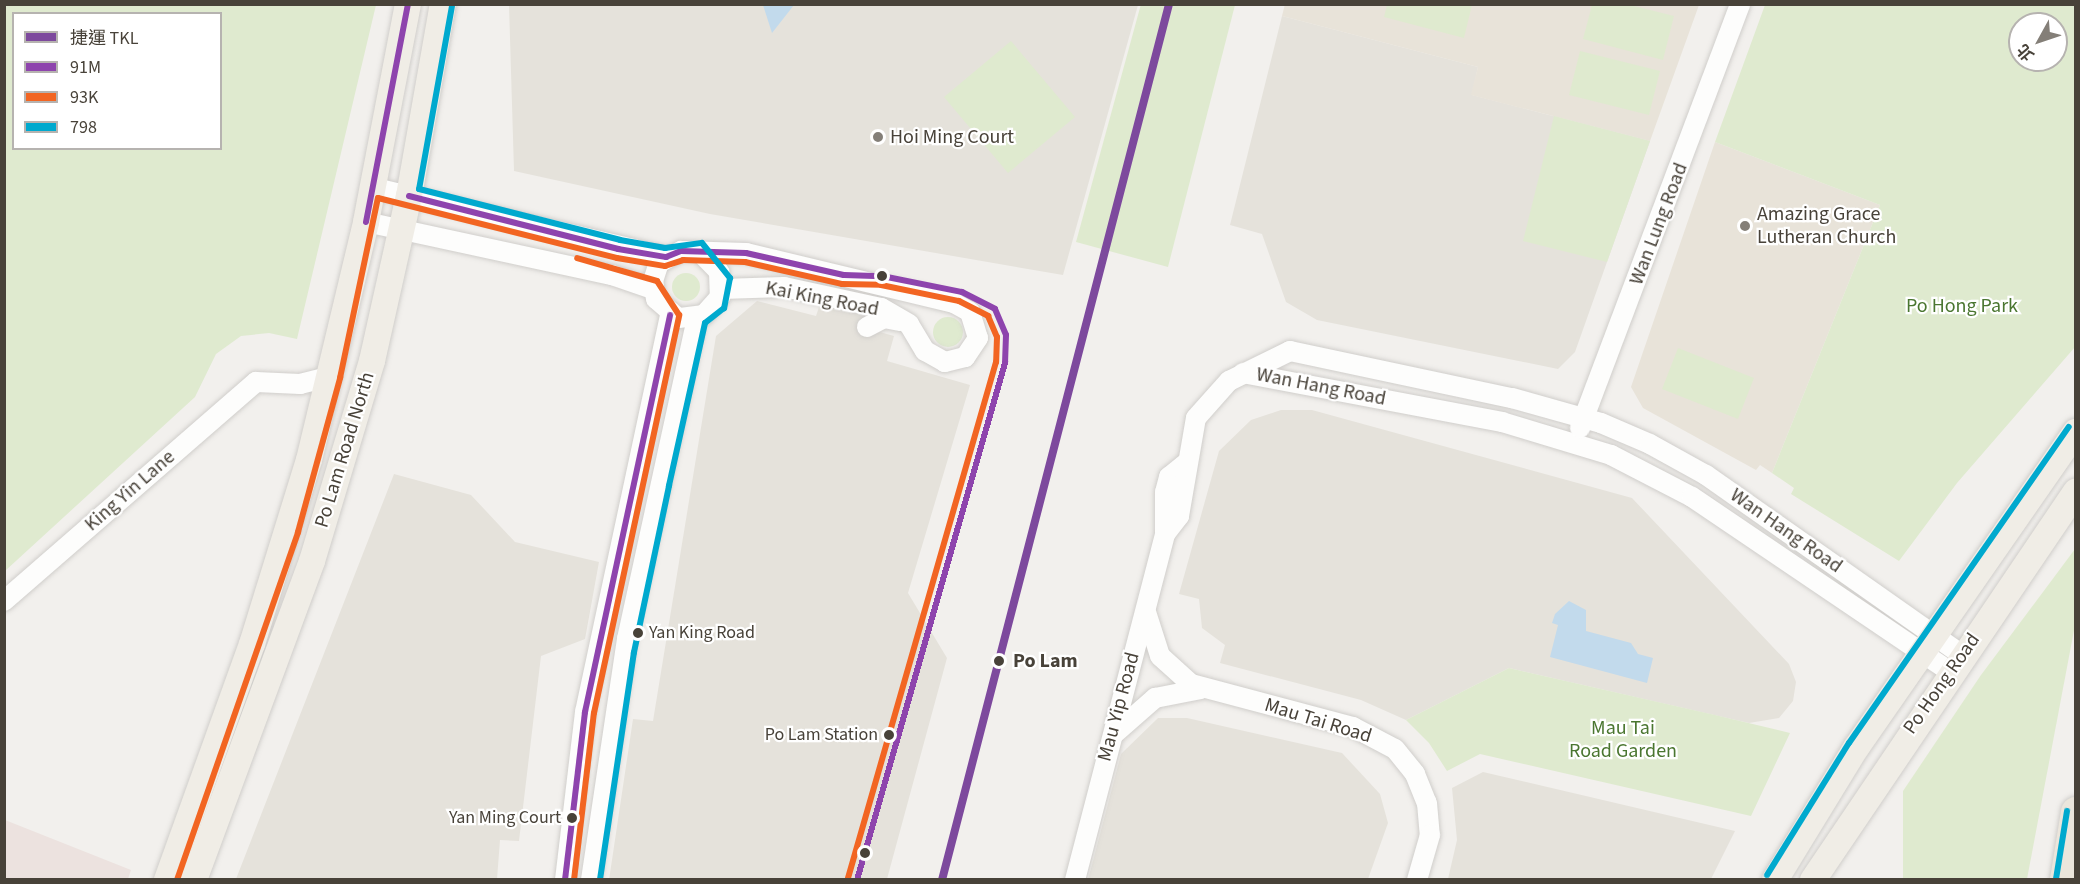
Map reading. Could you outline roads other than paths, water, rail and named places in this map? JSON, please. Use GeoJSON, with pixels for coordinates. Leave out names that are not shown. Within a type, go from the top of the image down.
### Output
{"type":"FeatureCollection","features":[{"type":"Feature","properties":{"kind":"highway"},"geometry":{"type":"LineString","coordinates":[[2065,879],[2076,812]]}},
{"type":"Feature","properties":{"kind":"main road","name":"Po Lam Road North"},"geometry":{"type":"LineString","coordinates":[[166,879],[263,610],[331,376],[366,222],[408,4]]}},
{"type":"Feature","properties":{"kind":"main road","name":"Po Lam Road North"},"geometry":{"type":"LineString","coordinates":[[194,879],[312,561],[372,361],[409,196],[443,4]]}},
{"type":"Feature","properties":{"kind":"main road","name":"Po Hong Road"},"geometry":{"type":"LineString","coordinates":[[1775,879],[1928,644],[2076,432]]}},
{"type":"Feature","properties":{"kind":"main road","name":"Po Hong Road"},"geometry":{"type":"LineString","coordinates":[[1813,879],[1956,664],[2076,492]]}},
{"type":"Feature","properties":{"kind":"street","name":"Wan Lung Road"},"geometry":{"type":"LineString","coordinates":[[1575,442],[1740,4]]}},
{"type":"Feature","properties":{"kind":"street","name":"Kai King Road"},"geometry":{"type":"LineString","coordinates":[[371,187],[666,257],[681,250],[757,255],[954,303],[970,312],[978,338],[965,357],[945,362],[925,351],[909,324],[881,308],[784,287],[721,289]]}},
{"type":"Feature","properties":{"kind":"street"},"geometry":{"type":"LineString","coordinates":[[366,222],[612,275],[653,289],[670,315],[585,712],[565,879]]}},
{"type":"Feature","properties":{"kind":"street"},"geometry":{"type":"LineString","coordinates":[[591,879],[627,639],[697,318],[716,304],[721,289],[719,272],[700,252]]}},
{"type":"Feature","properties":{"kind":"street"},"geometry":{"type":"LineString","coordinates":[[653,289],[655,272],[666,257]]}},
{"type":"Feature","properties":{"kind":"street"},"geometry":{"type":"LineString","coordinates":[[670,315],[697,318]]}},
{"type":"Feature","properties":{"kind":"street"},"geometry":{"type":"LineString","coordinates":[[867,327],[884,318],[909,324]]}},
{"type":"Feature","properties":{"kind":"street","name":"Wan Hang Road"},"geometry":{"type":"LineString","coordinates":[[1243,373],[1290,351],[1584,418],[1706,475],[1956,664]]}},
{"type":"Feature","properties":{"kind":"street","name":"Wan Hang Road"},"geometry":{"type":"LineString","coordinates":[[1243,373],[1502,422],[1575,442],[1692,497],[1928,644]]}},
{"type":"Feature","properties":{"kind":"street","name":"Mau Yip Road"},"geometry":{"type":"LineString","coordinates":[[1075,879],[1165,534],[1165,492],[1169,477],[1185,464],[1203,405],[1243,373]]}},
{"type":"Feature","properties":{"kind":"street","name":"King Yin Lane"},"geometry":{"type":"LineString","coordinates":[[4,601],[256,382],[300,384],[331,376]]}},
{"type":"Feature","properties":{"kind":"street","name":"Mau Tai Road"},"geometry":{"type":"LineString","coordinates":[[1145,609],[1160,656],[1179,677],[1205,689],[1353,727],[1395,749],[1415,774],[1427,803],[1430,835],[1417,879]]}},
{"type":"Feature","properties":{"kind":"street","name":"Mau Tai Road"},"geometry":{"type":"LineString","coordinates":[[1110,739],[1155,698],[1205,689]]}},
{"type":"Feature","properties":{"kind":"water"},"geometry":{"type":"Polygon","coordinates":[[[794,4],[772,33],[763,5],[794,4]]]}},
{"type":"Feature","properties":{"kind":"water"},"geometry":{"type":"Polygon","coordinates":[[[1569,601],[1586,610],[1586,631],[1631,643],[1638,654],[1653,658],[1647,683],[1550,657],[1558,625],[1552,623],[1555,614],[1569,601]]]}},
{"type":"Feature","properties":{"kind":"metro line","name":"TKL"},"geometry":{"type":"LineString","coordinates":[[942,880],[1169,4]]}},
{"type":"Feature","properties":{"kind":"place","name":"Hoi Ming Court"},"geometry":{"type":"Point","coordinates":[878,137]}},
{"type":"Feature","properties":{"kind":"place","name":"Amazing Grace Lutheran Church"},"geometry":{"type":"Point","coordinates":[1745,226]}},
{"type":"Feature","properties":{"kind":"place","name":"Yan King Road"},"geometry":{"type":"Point","coordinates":[638,633]}},
{"type":"Feature","properties":{"kind":"place","name":"Po Lam"},"geometry":{"type":"Point","coordinates":[999,661]}},
{"type":"Feature","properties":{"kind":"place","name":"Po Lam Station"},"geometry":{"type":"Point","coordinates":[889,735]}},
{"type":"Feature","properties":{"kind":"place","name":"Yan Ming Court"},"geometry":{"type":"Point","coordinates":[572,818]}},
{"type":"Feature","properties":{"kind":"park label","name":"Po Hong Park"},"geometry":{"type":"Point","coordinates":[1962,306]}},
{"type":"Feature","properties":{"kind":"park label","name":"Mau Tai Road Garden"},"geometry":{"type":"Point","coordinates":[1623,740]}}]}
